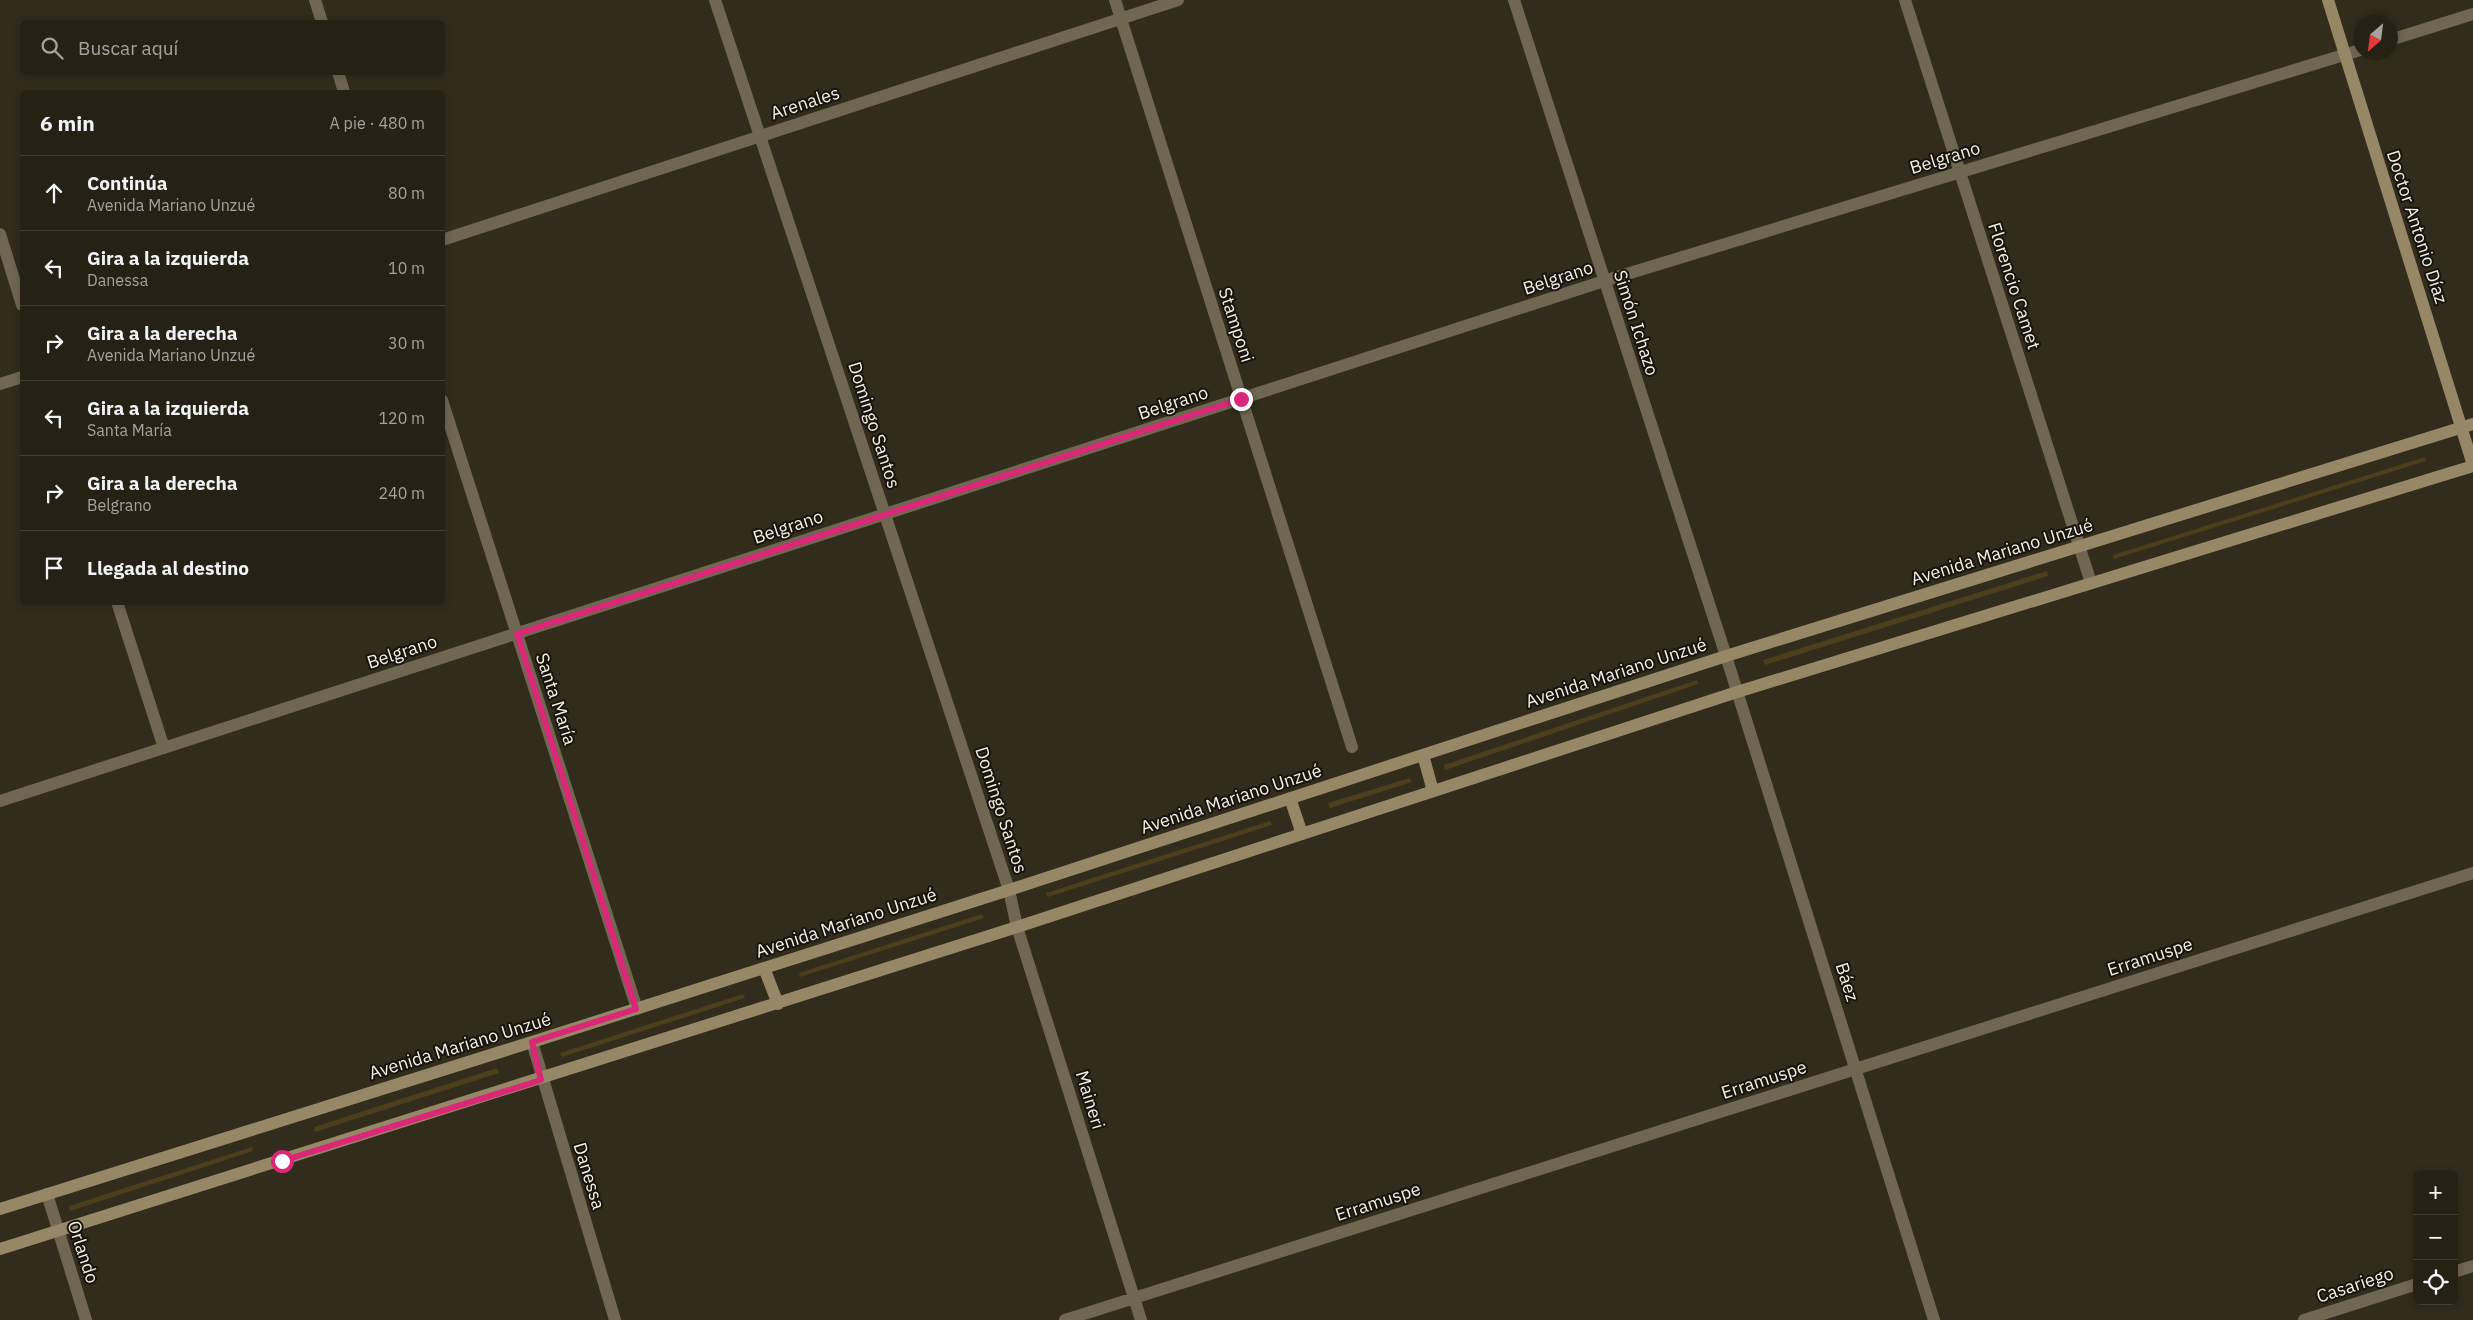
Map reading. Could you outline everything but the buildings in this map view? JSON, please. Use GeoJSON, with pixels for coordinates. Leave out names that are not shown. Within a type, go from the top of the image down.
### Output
{"type":"FeatureCollection","features":[{"type":"Feature","properties":{"kind":"main road","name":"Doctor Antonio Díaz"},"geometry":{"type":"LineString","coordinates":[[2328,0],[2468,426],[2473,465]]}},
{"type":"Feature","properties":{"kind":"main road","name":"Avenida Mariano Unzué"},"geometry":{"type":"LineString","coordinates":[[0,1209],[1009,890],[1726,656],[2468,426]]}},
{"type":"Feature","properties":{"kind":"main road"},"geometry":{"type":"LineString","coordinates":[[0,1249],[778,1004],[1736,692],[2473,465]]}},
{"type":"Feature","properties":{"kind":"main road"},"geometry":{"type":"LineString","coordinates":[[1423,755],[1433,791]]}},
{"type":"Feature","properties":{"kind":"main road"},"geometry":{"type":"LineString","coordinates":[[1290,798],[1302,834]]}},
{"type":"Feature","properties":{"kind":"main road"},"geometry":{"type":"LineString","coordinates":[[764,968],[778,1004]]}},
{"type":"Feature","properties":{"kind":"street"},"geometry":{"type":"LineString","coordinates":[[315,0],[321,20]]}},
{"type":"Feature","properties":{"kind":"street","name":"Domingo Santos"},"geometry":{"type":"LineString","coordinates":[[715,0],[1009,890]]}},
{"type":"Feature","properties":{"kind":"street","name":"Stamponi"},"geometry":{"type":"LineString","coordinates":[[1115,0],[1352,747]]}},
{"type":"Feature","properties":{"kind":"street","name":"Arenales"},"geometry":{"type":"LineString","coordinates":[[445,239],[1178,0]]}},
{"type":"Feature","properties":{"kind":"street","name":"Simón Ichazo"},"geometry":{"type":"LineString","coordinates":[[1514,0],[1726,656]]}},
{"type":"Feature","properties":{"kind":"street","name":"Florencio Camet"},"geometry":{"type":"LineString","coordinates":[[1905,0],[2091,583]]}},
{"type":"Feature","properties":{"kind":"street"},"geometry":{"type":"LineString","coordinates":[[2398,37],[2473,14]]}},
{"type":"Feature","properties":{"kind":"street","name":"Belgrano"},"geometry":{"type":"LineString","coordinates":[[0,801],[1604,281],[2353,52]]}},
{"type":"Feature","properties":{"kind":"street"},"geometry":{"type":"LineString","coordinates":[[339,75],[343,90]]}},
{"type":"Feature","properties":{"kind":"street"},"geometry":{"type":"LineString","coordinates":[[0,234],[20,299]]}},
{"type":"Feature","properties":{"kind":"street"},"geometry":{"type":"LineString","coordinates":[[0,384],[20,378]]}},
{"type":"Feature","properties":{"kind":"street","name":"Santa María"},"geometry":{"type":"LineString","coordinates":[[445,409],[636,1009]]}},
{"type":"Feature","properties":{"kind":"street"},"geometry":{"type":"LineString","coordinates":[[118,605],[164,748]]}},
{"type":"Feature","properties":{"kind":"street","name":"Báez"},"geometry":{"type":"LineString","coordinates":[[1726,656],[1934,1320]]}},
{"type":"Feature","properties":{"kind":"street","name":"Erramuspe"},"geometry":{"type":"LineString","coordinates":[[1065,1320],[2473,873]]}},
{"type":"Feature","properties":{"kind":"street","name":"Maineri"},"geometry":{"type":"LineString","coordinates":[[1009,890],[1017,927],[1141,1320]]}},
{"type":"Feature","properties":{"kind":"street","name":"Danessa"},"geometry":{"type":"LineString","coordinates":[[532,1042],[541,1080],[615,1320]]}},
{"type":"Feature","properties":{"kind":"street","name":"Orlando"},"geometry":{"type":"LineString","coordinates":[[47,1194],[86,1320]]}},
{"type":"Feature","properties":{"kind":"street"},"geometry":{"type":"LineString","coordinates":[[2458,1271],[2473,1266]]}},
{"type":"Feature","properties":{"kind":"street","name":"Casariego"},"geometry":{"type":"LineString","coordinates":[[2304,1320],[2413,1285]]}},
{"type":"Feature","properties":{"kind":"shaded area"},"geometry":{"type":"Polygon","coordinates":[[[2425,457],[2426,461],[2114,559],[2113,555],[2425,457]]]}},
{"type":"Feature","properties":{"kind":"shaded area"},"geometry":{"type":"Polygon","coordinates":[[[2047,571],[2048,576],[1765,665],[1763,660],[2047,571]]]}},
{"type":"Feature","properties":{"kind":"shaded area"},"geometry":{"type":"Polygon","coordinates":[[[1697,680],[1698,684],[1445,770],[1444,765],[1697,680]]]}},
{"type":"Feature","properties":{"kind":"shaded area"},"geometry":{"type":"Polygon","coordinates":[[[1410,778],[1412,782],[1330,808],[1328,803],[1410,778]]]}},
{"type":"Feature","properties":{"kind":"shaded area"},"geometry":{"type":"Polygon","coordinates":[[[1270,821],[1272,825],[1048,897],[1046,893],[1270,821]]]}},
{"type":"Feature","properties":{"kind":"shaded area"},"geometry":{"type":"Polygon","coordinates":[[[982,914],[984,918],[800,977],[799,973],[982,914]]]}},
{"type":"Feature","properties":{"kind":"shaded area"},"geometry":{"type":"Polygon","coordinates":[[[743,994],[745,998],[562,1057],[560,1053],[743,994]]]}},
{"type":"Feature","properties":{"kind":"shaded area"},"geometry":{"type":"Polygon","coordinates":[[[497,1068],[499,1073],[315,1132],[314,1127],[497,1068]]]}},
{"type":"Feature","properties":{"kind":"shaded area"},"geometry":{"type":"Polygon","coordinates":[[[252,1147],[253,1151],[70,1211],[69,1206],[252,1147]]]}},
{"type":"Feature","properties":{"kind":"route"},"geometry":{"type":"LineString","coordinates":[[282,1161],[541,1080],[532,1042],[636,1009],[517,634],[1241,399]]}}]}
